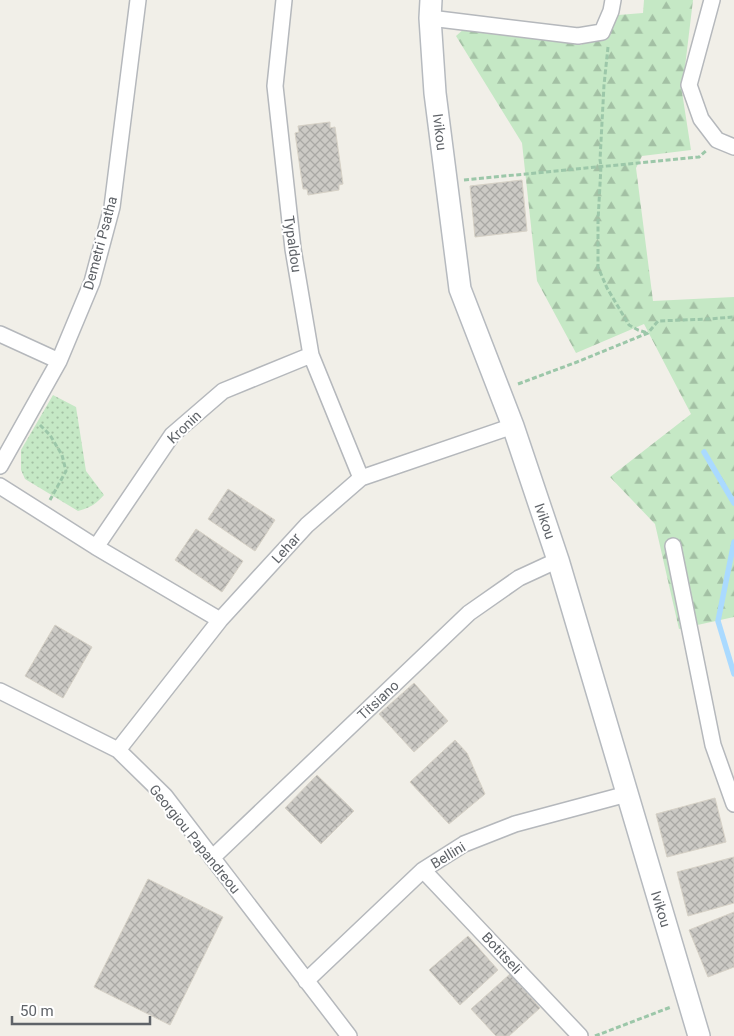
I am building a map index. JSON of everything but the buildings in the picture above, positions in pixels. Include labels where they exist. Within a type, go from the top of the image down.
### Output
[{"type":"street","name":"Demetri Psatha","points":[[0,466],[59,361],[92,282],[112,207],[138,0]]},
{"type":"street","name":"Typaldou","points":[[284,0],[275,86],[293,249],[311,355],[361,478]]},
{"type":"street","points":[[431,9],[578,36],[602,32],[611,12],[613,0]]},
{"type":"street","points":[[712,0],[689,85],[701,119],[717,140],[734,147]]},
{"type":"street","name":"Ivikou","points":[[431,9],[435,93],[460,289],[513,426],[558,560],[699,1036]]},
{"type":"street","points":[[0,334],[59,361]]},
{"type":"street","name":"Kronin","points":[[96,546],[172,435],[223,391],[311,355]]},
{"type":"street","name":"Lehar","points":[[118,750],[220,620],[307,525],[361,478],[513,426]]},
{"type":"street","points":[[0,486],[220,620]]},
{"type":"street","points":[[673,546],[713,744],[734,804]]},
{"type":"street","name":"Titsiano","points":[[212,858],[469,613],[519,578],[558,560]]},
{"type":"street","name":"Georgiou Papandreou","points":[[0,691],[118,750],[165,796],[349,1036]]},
{"type":"street","name":"Bellini","points":[[306,980],[423,870],[464,844],[515,824],[627,794]]},
{"type":"street","name":"Botitseli","points":[[423,870],[580,1036]]},
{"type":"path","points":[[602,32],[608,39],[608,45],[600,160],[598,267],[607,288],[629,325],[648,333]]},
{"type":"path","points":[[446,182],[699,157],[717,140]]},
{"type":"path","points":[[512,386],[648,333],[658,320],[708,320],[734,317]]},
{"type":"path","points":[[38,424],[50,435],[62,455],[66,471],[51,498]]},
{"type":"path","points":[[595,1036],[688,1000]]},
{"type":"green space","points":[[644,0],[693,0],[682,92],[691,150],[642,156],[636,168],[653,301],[734,297],[734,617],[679,629],[655,524],[610,477],[691,414],[644,324],[576,353],[537,281],[522,143],[456,36],[465,28],[581,45],[618,15],[643,13]]},
{"type":"green space","points":[[53,395],[76,407],[86,471],[104,495],[92,505],[78,511],[25,479],[21,470],[21,450]]},
{"type":"waterway","points":[[704,452],[734,503]]},
{"type":"waterway","points":[[734,542],[718,621],[734,674]]}]
